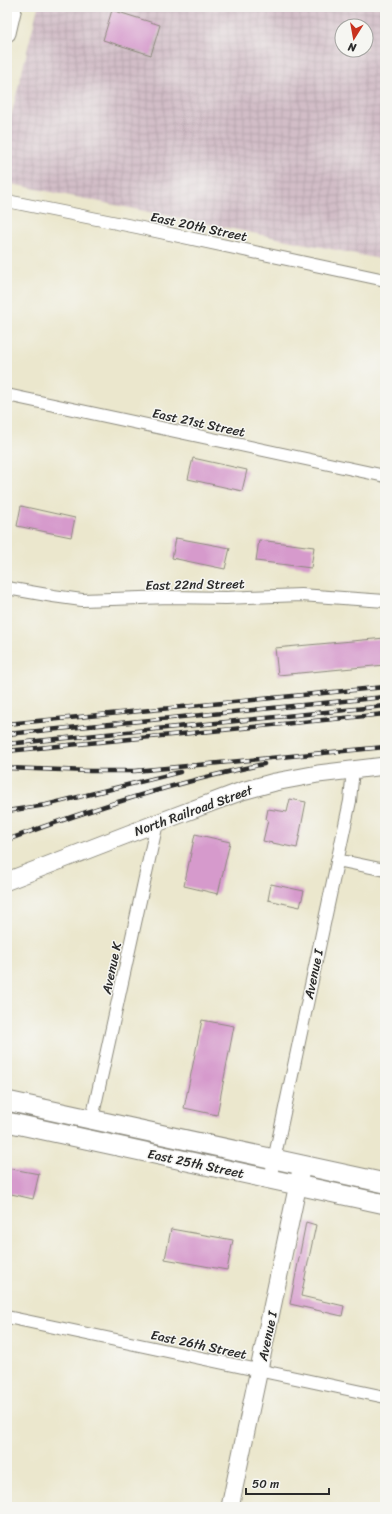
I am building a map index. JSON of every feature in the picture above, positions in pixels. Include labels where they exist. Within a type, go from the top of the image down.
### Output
[{"type":"main road","points":[[7,33],[13,7]]},
{"type":"main road","name":"North Railroad Street","points":[[7,881],[242,792],[275,782],[353,769],[385,766]]},
{"type":"main road","name":"East 25th Street","points":[[7,1101],[385,1183]]},
{"type":"main road","name":"East 25th Street","points":[[7,1122],[385,1204]]},
{"type":"main road","name":"Avenue I","points":[[230,1507],[302,1165]]},
{"type":"street","name":"East 20th Street","points":[[7,201],[138,227],[385,280]]},
{"type":"street","name":"East 21st Street","points":[[7,395],[385,476]]},
{"type":"street","name":"East 22nd Street","points":[[7,588],[82,600],[170,597],[226,598],[301,595],[385,601]]},
{"type":"street","name":"Avenue I","points":[[270,1179],[350,801],[353,769]]},
{"type":"street","name":"Avenue K","points":[[92,1119],[157,823]]},
{"type":"street","points":[[337,860],[385,870]]},
{"type":"street","name":"East 26th Street","points":[[7,1317],[385,1397]]},
{"type":"shaded area","points":[[38,7],[385,7],[385,260],[7,183],[7,132]]},
{"type":"building","points":[[112,10],[160,25],[151,55],[103,40]]},
{"type":"building","points":[[193,458],[247,470],[242,491],[188,479]]},
{"type":"building","points":[[21,506],[75,518],[71,537],[17,526]]},
{"type":"building","points":[[176,538],[230,548],[225,569],[172,558]]},
{"type":"building","points":[[259,540],[314,547],[311,568],[256,561]]},
{"type":"building","points":[[385,638],[385,665],[278,675],[275,648]]},
{"type":"building","points":[[290,799],[306,802],[297,848],[263,841],[268,820],[266,819],[268,809],[287,812]]},
{"type":"building","points":[[195,834],[230,842],[218,894],[184,886]]},
{"type":"building","points":[[271,884],[304,891],[300,907],[268,900]]},
{"type":"building","points":[[202,1020],[234,1026],[217,1115],[184,1108]]},
{"type":"building","points":[[7,1168],[39,1174],[33,1199],[7,1193]]},
{"type":"building","points":[[306,1222],[316,1225],[301,1296],[344,1306],[342,1316],[290,1304]]},
{"type":"building","points":[[171,1229],[233,1240],[227,1270],[165,1259]]},
{"type":"railway","points":[[7,724],[385,687]]},
{"type":"railway","points":[[7,734],[385,697]]},
{"type":"railway","points":[[7,744],[385,706]]},
{"type":"railway","points":[[7,751],[385,714]]},
{"type":"railway","points":[[7,768],[135,771],[385,747]]},
{"type":"railway","points":[[7,840],[134,797],[198,779],[264,764]]},
{"type":"railway","points":[[7,811],[46,805],[180,772]]}]
